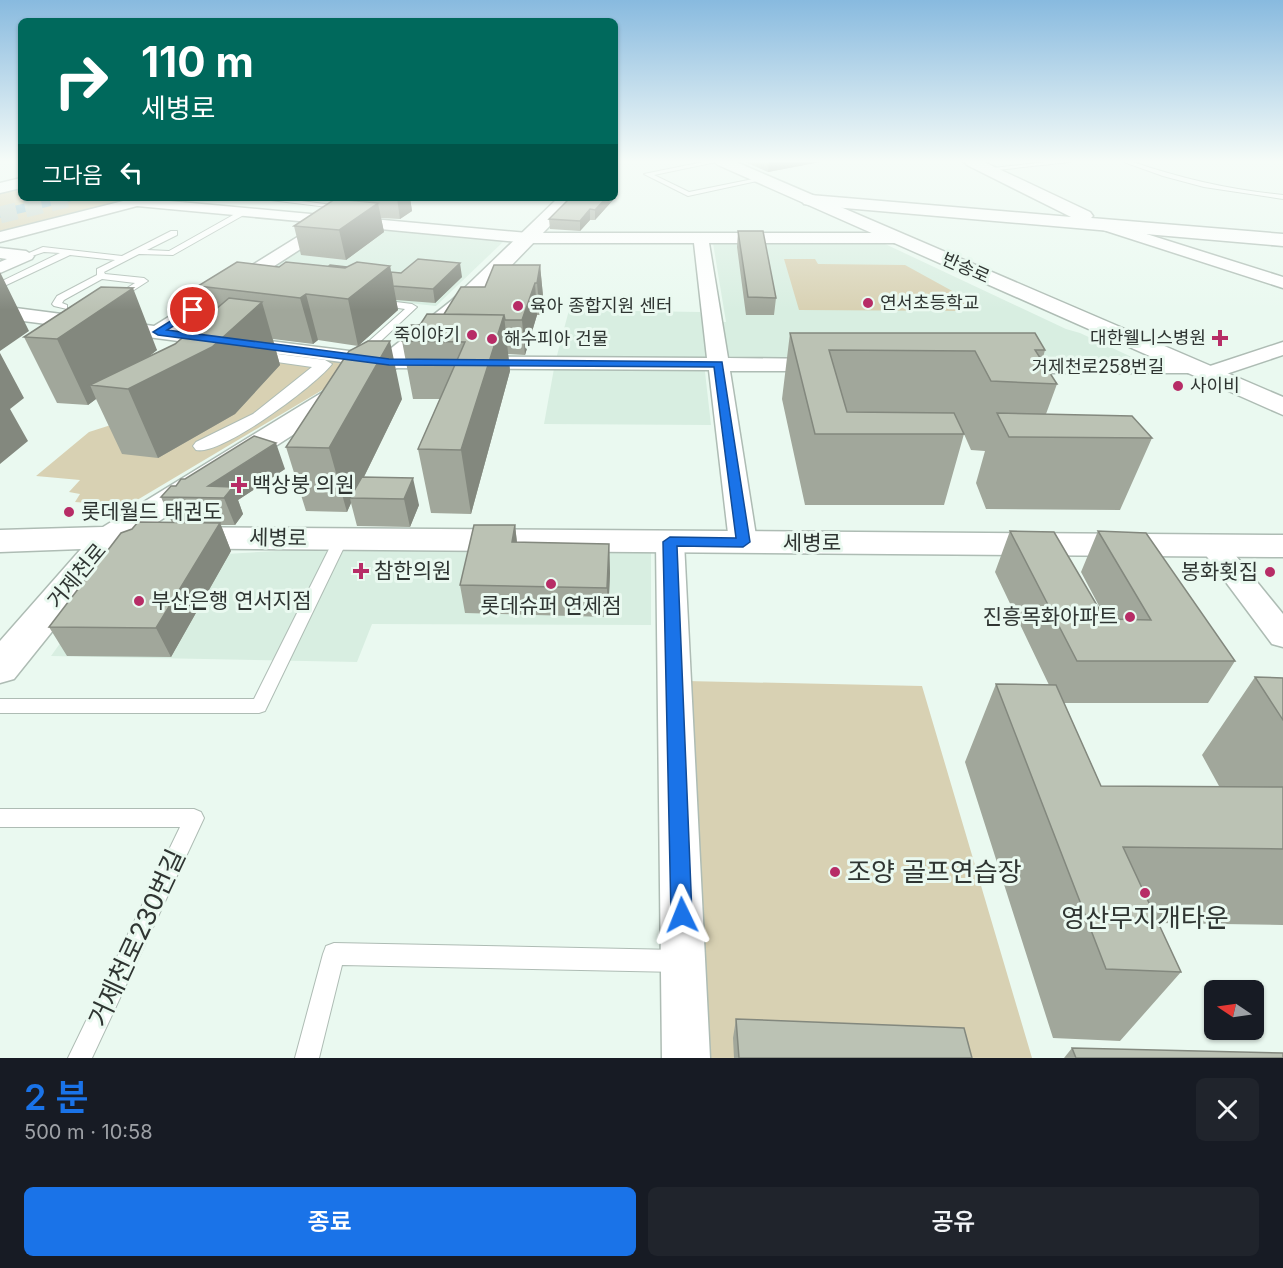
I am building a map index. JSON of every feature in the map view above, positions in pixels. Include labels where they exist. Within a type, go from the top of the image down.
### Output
[{"type":"main road","name":"거제천로","points":[[0,668],[110,537],[389,362],[459,306],[555,211]]},
{"type":"main road","name":"반송로","points":[[836,211],[1283,407]]},
{"type":"main road","points":[[943,211],[1283,240]]},
{"type":"main road","points":[[1074,211],[1102,225]]},
{"type":"main road","name":"세병로","points":[[0,541],[110,537],[1283,546]]},
{"type":"street","points":[[0,237],[100,211]]},
{"type":"street","points":[[239,211],[528,238],[897,238]]},
{"type":"street","points":[[158,332],[349,211]]},
{"type":"street","points":[[1102,225],[1283,283]]},
{"type":"street","points":[[701,238],[743,542]]},
{"type":"street","points":[[0,253],[26,256]]},
{"type":"street","points":[[0,268],[26,256]]},
{"type":"street","points":[[0,312],[389,362],[849,365]]},
{"type":"street","points":[[1201,371],[1283,348]]},
{"type":"street","points":[[202,446],[259,417],[325,364],[254,355]]},
{"type":"street","name":"거제천로258번길","points":[[992,366],[1201,371]]},
{"type":"street","points":[[670,542],[686,1058]]},
{"type":"street","points":[[1213,546],[1283,636]]},
{"type":"lane","points":[[138,252],[170,253],[244,212]]},
{"type":"lane","points":[[101,276],[100,271],[174,233]]},
{"type":"lane","points":[[26,256],[43,249],[125,259]]},
{"type":"lane","points":[[0,285],[69,252]]},
{"type":"lane","points":[[64,307],[57,304],[60,298],[101,276],[144,281],[105,304]]},
{"type":"lane","points":[[228,287],[249,290]]},
{"type":"lane","points":[[357,358],[412,307],[374,302]]},
{"type":"lane","name":"세병로","points":[[0,706],[259,706],[341,539]]},
{"type":"lane","name":"거제천로230번길","points":[[0,818],[194,818],[80,1058]]},
{"type":"lane","points":[[307,1058],[334,954],[683,962]]},
{"type":"shaded area","points":[[0,211],[96,211],[0,236]]},
{"type":"shaded area","points":[[345,224],[504,241],[436,306],[244,285],[333,227]]},
{"type":"shaded area","points":[[713,243],[883,243],[1066,329],[1080,333],[1136,359],[1140,364],[704,363],[711,425],[544,424],[555,363],[569,310],[700,312],[703,322],[726,322]]},
{"type":"shaded area","points":[[784,259],[815,259],[818,264],[905,265],[965,298],[976,311],[799,310]]},
{"type":"shaded area","points":[[262,350],[359,363],[361,367],[127,506],[75,502],[80,494],[69,492],[80,480],[36,476],[89,432],[167,407]]},
{"type":"shaded area","points":[[310,549],[651,551],[651,625],[372,624],[357,662],[51,656],[120,560]]},
{"type":"shaded area","name":"조양 골프연습장","points":[[686,681],[922,686],[1032,1058],[698,1058]]},
{"type":"water","points":[[0,211],[28,211],[0,218]]},
{"type":"building","points":[[316,211],[366,211],[339,230],[294,226]]},
{"type":"building","points":[[557,211],[588,211],[580,221],[549,219]]},
{"type":"building","points":[[738,231],[763,231],[776,298],[748,297]]},
{"type":"building","points":[[418,259],[460,263],[433,289],[393,286],[391,272],[401,273]]},
{"type":"building","points":[[237,262],[279,267],[286,262],[345,268],[357,262],[390,266],[348,299],[306,294],[300,298],[198,286]]},
{"type":"building","points":[[494,265],[540,265],[537,283],[535,283],[522,320],[505,320],[504,315],[444,314],[461,287],[485,287]]},
{"type":"building","points":[[101,287],[133,288],[57,339],[24,337]]},
{"type":"building","points":[[229,298],[262,302],[212,347],[128,389],[90,385],[175,344]]},
{"type":"building","points":[[427,314],[504,315],[461,450],[418,449],[465,342],[402,341],[411,325],[420,325]]},
{"type":"building","points":[[790,333],[1035,333],[1045,350],[1035,350],[1057,384],[991,381],[975,351],[829,350],[847,412],[954,413],[964,434],[815,434]]},
{"type":"building","points":[[368,341],[390,341],[329,448],[286,447],[349,351]]},
{"type":"building","points":[[997,413],[1132,416],[1152,438],[1009,437]]},
{"type":"building","points":[[254,436],[276,443],[208,486],[233,487],[224,498],[161,497],[171,486],[176,486],[181,479],[185,479]]},
{"type":"building","points":[[362,477],[413,478],[404,499],[350,498]]},
{"type":"building","points":[[138,522],[220,523],[156,628],[49,627],[121,533],[132,529]]},
{"type":"building","points":[[474,525],[515,525],[512,542],[609,544],[607,588],[460,585]]},
{"type":"building","points":[[1010,531],[1054,532],[1105,619],[1151,620],[1098,531],[1146,533],[1235,661],[1077,661]]},
{"type":"building","points":[[1255,677],[1283,678],[1283,720]]},
{"type":"building","points":[[996,684],[1056,685],[1101,786],[1283,787],[1283,849],[1123,847],[1181,972],[1106,969]]},
{"type":"building","points":[[736,1019],[964,1028],[972,1058],[739,1058]]},
{"type":"building","points":[[1072,1048],[1283,1053],[1283,1058],[1076,1058]]},
{"type":"tunnel","points":[[0,215],[15,211]]},
{"type":"place","name":"연서초등학교","points":[[868,303]]},
{"type":"place","name":"육아 종합지원 센터","points":[[518,306]]},
{"type":"place","name":"죽이야기","points":[[472,335]]},
{"type":"place","name":"대한웰니스병원","points":[[1220,338]]},
{"type":"place","name":"해수피아 건물","points":[[492,339]]},
{"type":"place","name":"사이비","points":[[1178,386]]},
{"type":"place","name":"백상붕 의원","points":[[239,485]]},
{"type":"place","name":"롯데월드 태권도","points":[[69,512]]},
{"type":"place","name":"참한의원","points":[[361,571]]},
{"type":"place","name":"봉화횟집","points":[[1270,572]]},
{"type":"place","name":"롯데슈퍼 연제점","points":[[551,584]]},
{"type":"place","name":"부산은행 연서지점","points":[[139,601]]},
{"type":"place","name":"진흥목화아파트","points":[[1130,617]]},
{"type":"place","name":"조양 골프연습장","points":[[835,872]]},
{"type":"place","name":"영산무지개타운","points":[[1145,893]]},
{"type":"route","points":[[193,310],[158,332],[389,362],[718,364],[743,542],[670,542],[682,915]]}]
